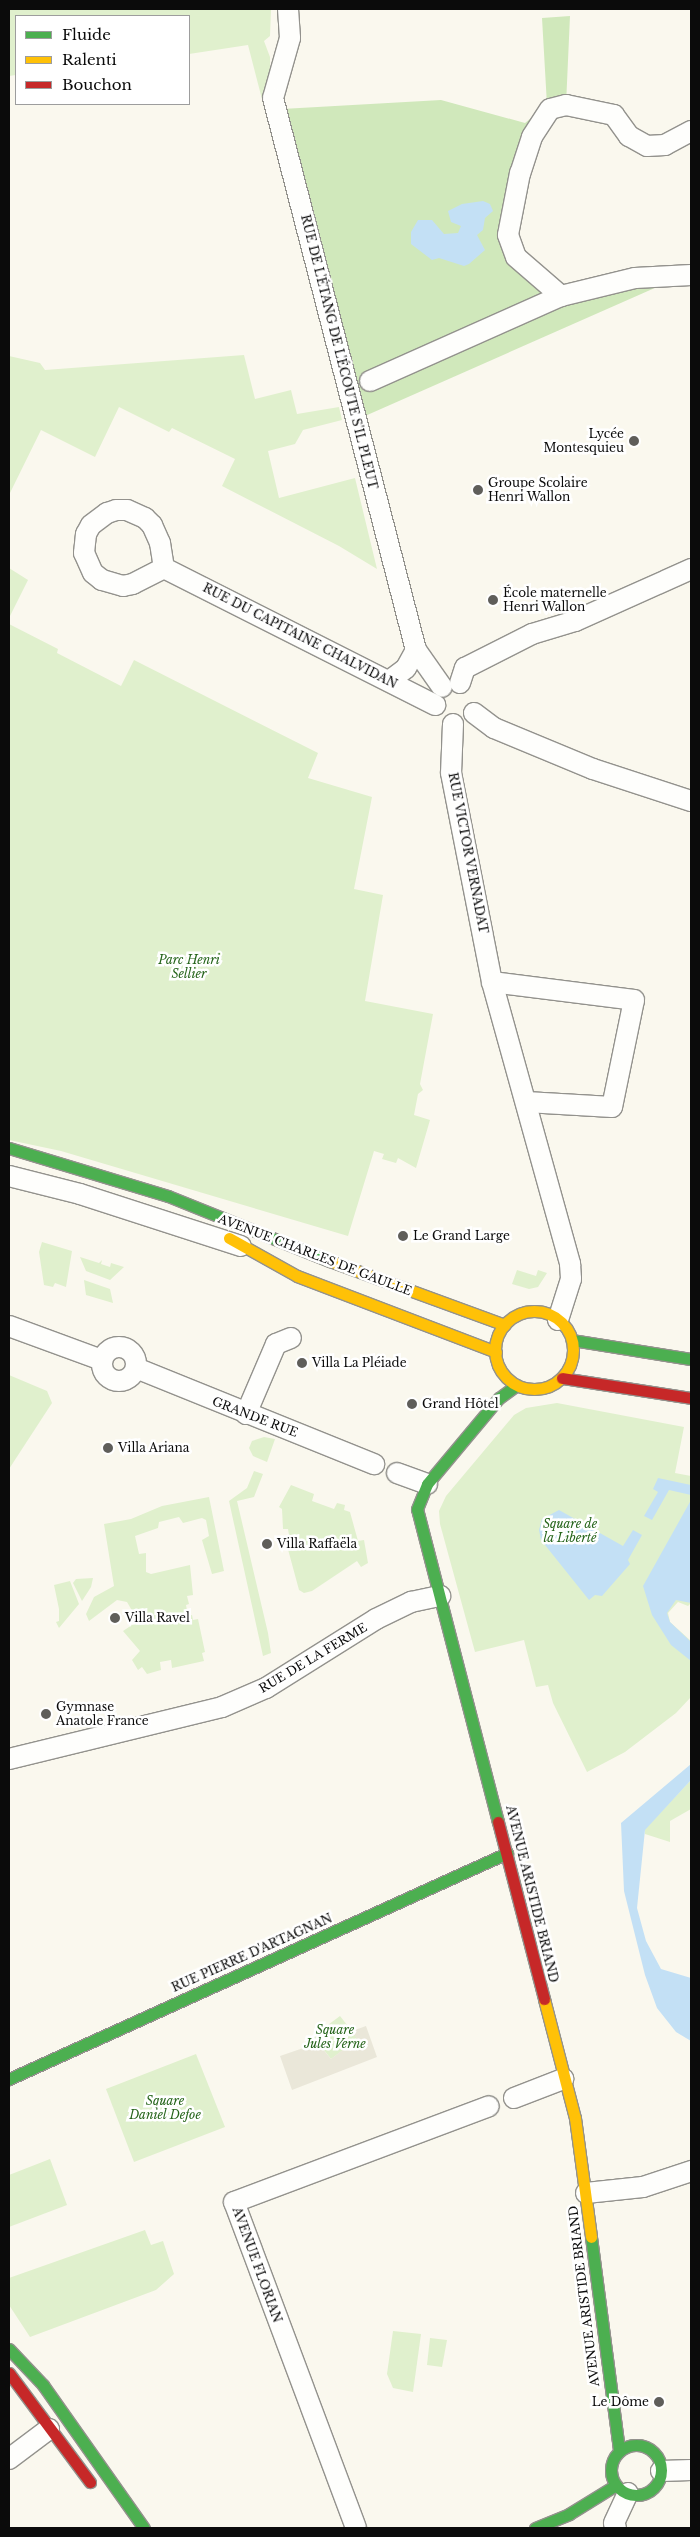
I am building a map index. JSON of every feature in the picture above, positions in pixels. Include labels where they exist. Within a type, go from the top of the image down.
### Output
[{"type":"street","name":"RUE DE L'ÉTANG DE L'ÉCOUTE S'IL PLEUT","points":[[288,9],[290,38],[273,98],[416,650],[445,692]]},
{"type":"street","points":[[561,296],[516,257],[508,235],[520,173],[532,137],[550,109],[566,105],[614,115],[629,136],[647,146],[665,145],[691,131]]},
{"type":"street","points":[[370,382],[561,296],[635,278],[691,275]]},
{"type":"street","name":"RUE DU CAPITAINE CHALVIDAN","points":[[164,568],[389,681],[445,692]]},
{"type":"street","points":[[445,692],[474,694],[474,713],[465,722],[453,724],[440,717],[445,692],[465,668],[532,634],[575,621],[691,569]]},
{"type":"street","points":[[389,681],[406,668],[416,650]]},
{"type":"street","points":[[474,713],[494,728],[593,769],[691,802]]},
{"type":"street","name":"RUE VICTOR VERNADAT","points":[[453,724],[451,773],[492,982],[570,1264],[571,1279],[558,1320]]},
{"type":"street","points":[[492,982],[634,1000],[612,1107],[526,1102]]},
{"type":"street","name":"AVENUE CHARLES DE GAULLE","points":[[9,1148],[168,1196],[282,1243],[505,1325]]},
{"type":"street","name":"AVENUE CHARLES DE GAULLE","points":[[9,1176],[80,1194],[248,1248]]},
{"type":"street","name":"AVENUE CHARLES DE GAULLE","points":[[126,1183],[297,1276],[496,1352]]},
{"type":"street","points":[[525,1312],[542,1313],[558,1320],[572,1340],[570,1366],[562,1378],[541,1388],[517,1385],[502,1372],[496,1352],[496,1342],[505,1325],[525,1312]]},
{"type":"street","name":"GRANDE RUE","points":[[9,1326],[102,1360],[105,1375],[114,1381],[130,1378],[136,1368],[246,1414],[374,1464]]},
{"type":"street","points":[[246,1414],[276,1344],[291,1338]]},
{"type":"street","points":[[572,1340],[691,1359]]},
{"type":"street","points":[[562,1378],[691,1398]]},
{"type":"street","name":"AVENUE ARISTIDE BRIAND","points":[[517,1385],[499,1398],[427,1484],[417,1509],[574,2118],[586,2193],[618,2451]]},
{"type":"street","points":[[397,1473],[427,1484]]},
{"type":"street","name":"RUE DE LA FERME","points":[[9,1758],[222,1707],[266,1688],[376,1619],[411,1602],[440,1596]]},
{"type":"street","name":"RUE PIERRE D'ARTAGNAN","points":[[9,2079],[507,1853]]},
{"type":"street","points":[[514,2098],[564,2079]]},
{"type":"street","name":"AVENUE FLORIAN","points":[[356,2528],[234,2202],[489,2106]]},
{"type":"street","points":[[586,2193],[644,2187],[691,2171]]},
{"type":"street","points":[[9,2349],[43,2385],[144,2528]]},
{"type":"street","points":[[9,2373],[100,2496]]},
{"type":"street","points":[[9,2459],[49,2429],[60,2427],[67,2431],[102,2484],[124,2499]]},
{"type":"street","points":[[535,2528],[622,2489],[650,2490],[661,2471],[657,2456],[646,2447],[632,2445],[618,2451],[611,2464],[622,2489],[614,2523],[616,2528]]},
{"type":"street","points":[[661,2471],[691,2470]]},
{"type":"green space","points":[[9,9],[271,9],[270,36],[264,41],[270,57],[270,98],[264,107],[248,45],[190,54],[190,15],[15,15],[15,75],[9,76]]},
{"type":"green space","points":[[570,16],[566,105],[550,109],[508,235],[561,296],[635,278],[657,287],[365,416],[303,171],[293,156],[282,109],[441,100],[525,123],[547,105],[542,18]]},
{"type":"green space","points":[[244,355],[255,399],[291,390],[297,414],[339,407],[342,420],[303,430],[295,444],[268,451],[279,498],[355,478],[377,569],[339,546],[222,486],[235,459],[172,428],[169,432],[119,407],[95,457],[41,430],[9,495],[9,356],[40,363],[45,370]]},
{"type":"green space","points":[[9,568],[28,580],[9,618]]},
{"type":"green space","name":"Parc Henri Sellier","points":[[9,624],[58,649],[57,653],[121,686],[134,660],[318,753],[308,778],[372,797],[354,889],[383,895],[365,1001],[433,1014],[420,1084],[423,1090],[418,1094],[414,1115],[430,1120],[416,1168],[398,1158],[396,1163],[382,1159],[384,1154],[374,1151],[348,1236],[61,1151],[9,1140]]},
{"type":"green space","points":[[42,1242],[72,1251],[66,1287],[55,1283],[53,1287],[44,1285],[39,1252]]},
{"type":"green space","points":[[80,1257],[99,1263],[102,1260],[101,1264],[110,1267],[111,1263],[124,1267],[110,1280],[86,1271]]},
{"type":"green space","points":[[517,1270],[536,1276],[538,1270],[547,1273],[538,1287],[529,1289],[512,1284]]},
{"type":"green space","points":[[84,1280],[110,1289],[113,1303],[86,1295]]},
{"type":"green space","points":[[9,1375],[47,1391],[52,1403],[9,1469]]},
{"type":"green space","name":"Square de la Liberté","points":[[557,1403],[684,1427],[675,1473],[691,1476],[691,1603],[688,1606],[678,1602],[668,1613],[670,1622],[691,1641],[691,1697],[676,1713],[625,1752],[587,1772],[553,1703],[548,1685],[536,1687],[524,1640],[475,1652],[440,1524],[439,1511],[446,1496],[514,1415],[526,1408]]},
{"type":"green space","points":[[264,1437],[275,1439],[267,1462],[253,1456],[249,1448],[252,1441]]},
{"type":"green space","points":[[254,1471],[263,1474],[254,1497],[237,1501],[268,1633],[271,1653],[263,1656],[229,1501],[247,1488]]},
{"type":"green space","points":[[291,1485],[314,1494],[312,1501],[334,1509],[337,1503],[345,1505],[344,1510],[350,1512],[358,1541],[364,1540],[368,1563],[361,1567],[357,1561],[312,1591],[304,1593],[299,1590],[286,1542],[290,1541],[288,1529],[283,1529],[282,1509],[279,1507]]},
{"type":"green space","points":[[209,1497],[224,1571],[212,1574],[202,1540],[209,1536],[206,1520],[202,1518],[183,1523],[179,1517],[159,1522],[158,1528],[135,1536],[139,1554],[146,1553],[146,1572],[151,1574],[190,1565],[193,1595],[187,1596],[189,1604],[186,1605],[188,1616],[192,1615],[193,1620],[198,1619],[205,1652],[202,1653],[204,1661],[172,1668],[171,1660],[160,1662],[161,1670],[147,1674],[142,1667],[138,1670],[132,1660],[140,1651],[123,1631],[138,1621],[127,1602],[117,1600],[89,1621],[86,1614],[94,1597],[114,1586],[104,1524],[131,1519],[162,1506]]},
{"type":"green space","points":[[93,1578],[91,1587],[82,1601],[73,1583],[76,1579]]},
{"type":"green space","points":[[70,1581],[79,1604],[59,1628],[56,1622],[59,1621],[59,1609],[54,1585]]},
{"type":"green space","points":[[691,1780],[691,1809],[670,1821],[670,1842],[645,1834],[645,1829]]},
{"type":"green space","name":"Square Jules Verne","points":[[340,2016],[358,2039],[331,2059],[313,2036]]},
{"type":"green space","name":"Square Daniel Defoe","points":[[196,2054],[225,2127],[134,2162],[106,2089]]},
{"type":"green space","points":[[50,2159],[67,2205],[9,2227],[9,2175]]},
{"type":"green space","points":[[145,2230],[151,2245],[163,2241],[174,2274],[156,2290],[30,2337],[9,2305],[9,2278]]},
{"type":"green space","points":[[393,2331],[421,2334],[413,2392],[393,2388],[387,2374]]},
{"type":"green space","points":[[430,2338],[447,2340],[442,2367],[427,2365]]},
{"type":"shaded area","points":[[366,2026],[377,2057],[292,2090],[280,2056],[318,2043],[331,2059],[357,2039],[352,2031]]},
{"type":"water","points":[[483,201],[490,204],[493,211],[485,218],[483,230],[477,235],[485,250],[469,264],[464,266],[439,258],[432,260],[411,244],[411,232],[418,220],[432,220],[444,234],[458,233],[461,226],[451,222],[448,211],[462,204]]},
{"type":"water","points":[[658,1478],[691,1485],[691,1495],[669,1490],[652,1520],[644,1516],[658,1492],[653,1489]]},
{"type":"water","points":[[691,1500],[691,1603],[676,1600],[667,1613],[670,1622],[691,1642],[691,1661],[671,1645],[652,1615],[643,1586]]},
{"type":"water","points":[[559,1510],[623,1546],[633,1530],[642,1535],[628,1560],[630,1564],[602,1596],[595,1595],[589,1600],[541,1540],[539,1530],[542,1519]]},
{"type":"water","points":[[691,1764],[691,1780],[645,1830],[637,1908],[646,1941],[661,1969],[691,1978],[691,2041],[676,2032],[657,2008],[645,1975],[624,1891],[621,1823]]},
{"type":"traffic: fast","points":[[9,1148],[168,1196],[330,1261]]},
{"type":"traffic: fast","points":[[572,1340],[691,1359]]},
{"type":"traffic: fast","points":[[498,1822],[417,1509],[427,1484],[499,1398],[517,1385]]},
{"type":"traffic: fast","points":[[9,2079],[507,1853]]},
{"type":"traffic: fast","points":[[591,2237],[619,2451]]},
{"type":"traffic: fast","points":[[9,2349],[43,2385],[144,2528]]},
{"type":"traffic: fast","points":[[636,2445],[646,2447],[654,2452],[659,2460],[661,2470],[659,2480],[654,2488],[646,2493],[636,2495],[626,2493],[618,2488],[613,2480],[611,2470],[613,2460],[618,2452],[626,2447],[636,2445]]},
{"type":"traffic: fast","points":[[535,2528],[569,2514],[616,2485]]},
{"type":"traffic: slow","points":[[229,1238],[297,1276],[496,1352]]},
{"type":"traffic: slow","points":[[330,1261],[505,1325]]},
{"type":"traffic: slow","points":[[534,1311],[549,1314],[561,1323],[570,1335],[573,1350],[570,1365],[561,1377],[549,1386],[534,1389],[519,1386],[507,1377],[498,1365],[495,1350],[498,1335],[507,1323],[519,1314],[534,1311]]},
{"type":"traffic: slow","points":[[544,1999],[575,2118],[591,2237]]},
{"type":"traffic: jam","points":[[562,1378],[691,1398]]},
{"type":"traffic: jam","points":[[498,1822],[544,1999]]},
{"type":"traffic: jam","points":[[9,2373],[90,2482]]},
{"type":"place","name":"Lycée Montesquieu","points":[[634,441]]},
{"type":"place","name":"Groupe Scolaire Henri Wallon","points":[[478,490]]},
{"type":"place","name":"École maternelle Henri Wallon","points":[[493,600]]},
{"type":"place","name":"Le Grand Large","points":[[403,1236]]},
{"type":"place","name":"Villa La Pléiade","points":[[302,1363]]},
{"type":"place","name":"Grand Hôtel","points":[[412,1404]]},
{"type":"place","name":"Villa Ariana","points":[[108,1448]]},
{"type":"place","name":"Villa Raffaëla","points":[[267,1544]]},
{"type":"place","name":"Villa Ravel","points":[[115,1618]]},
{"type":"place","name":"Gymnase Anatole France","points":[[46,1714]]},
{"type":"place","name":"Le Dôme","points":[[659,2402]]}]
